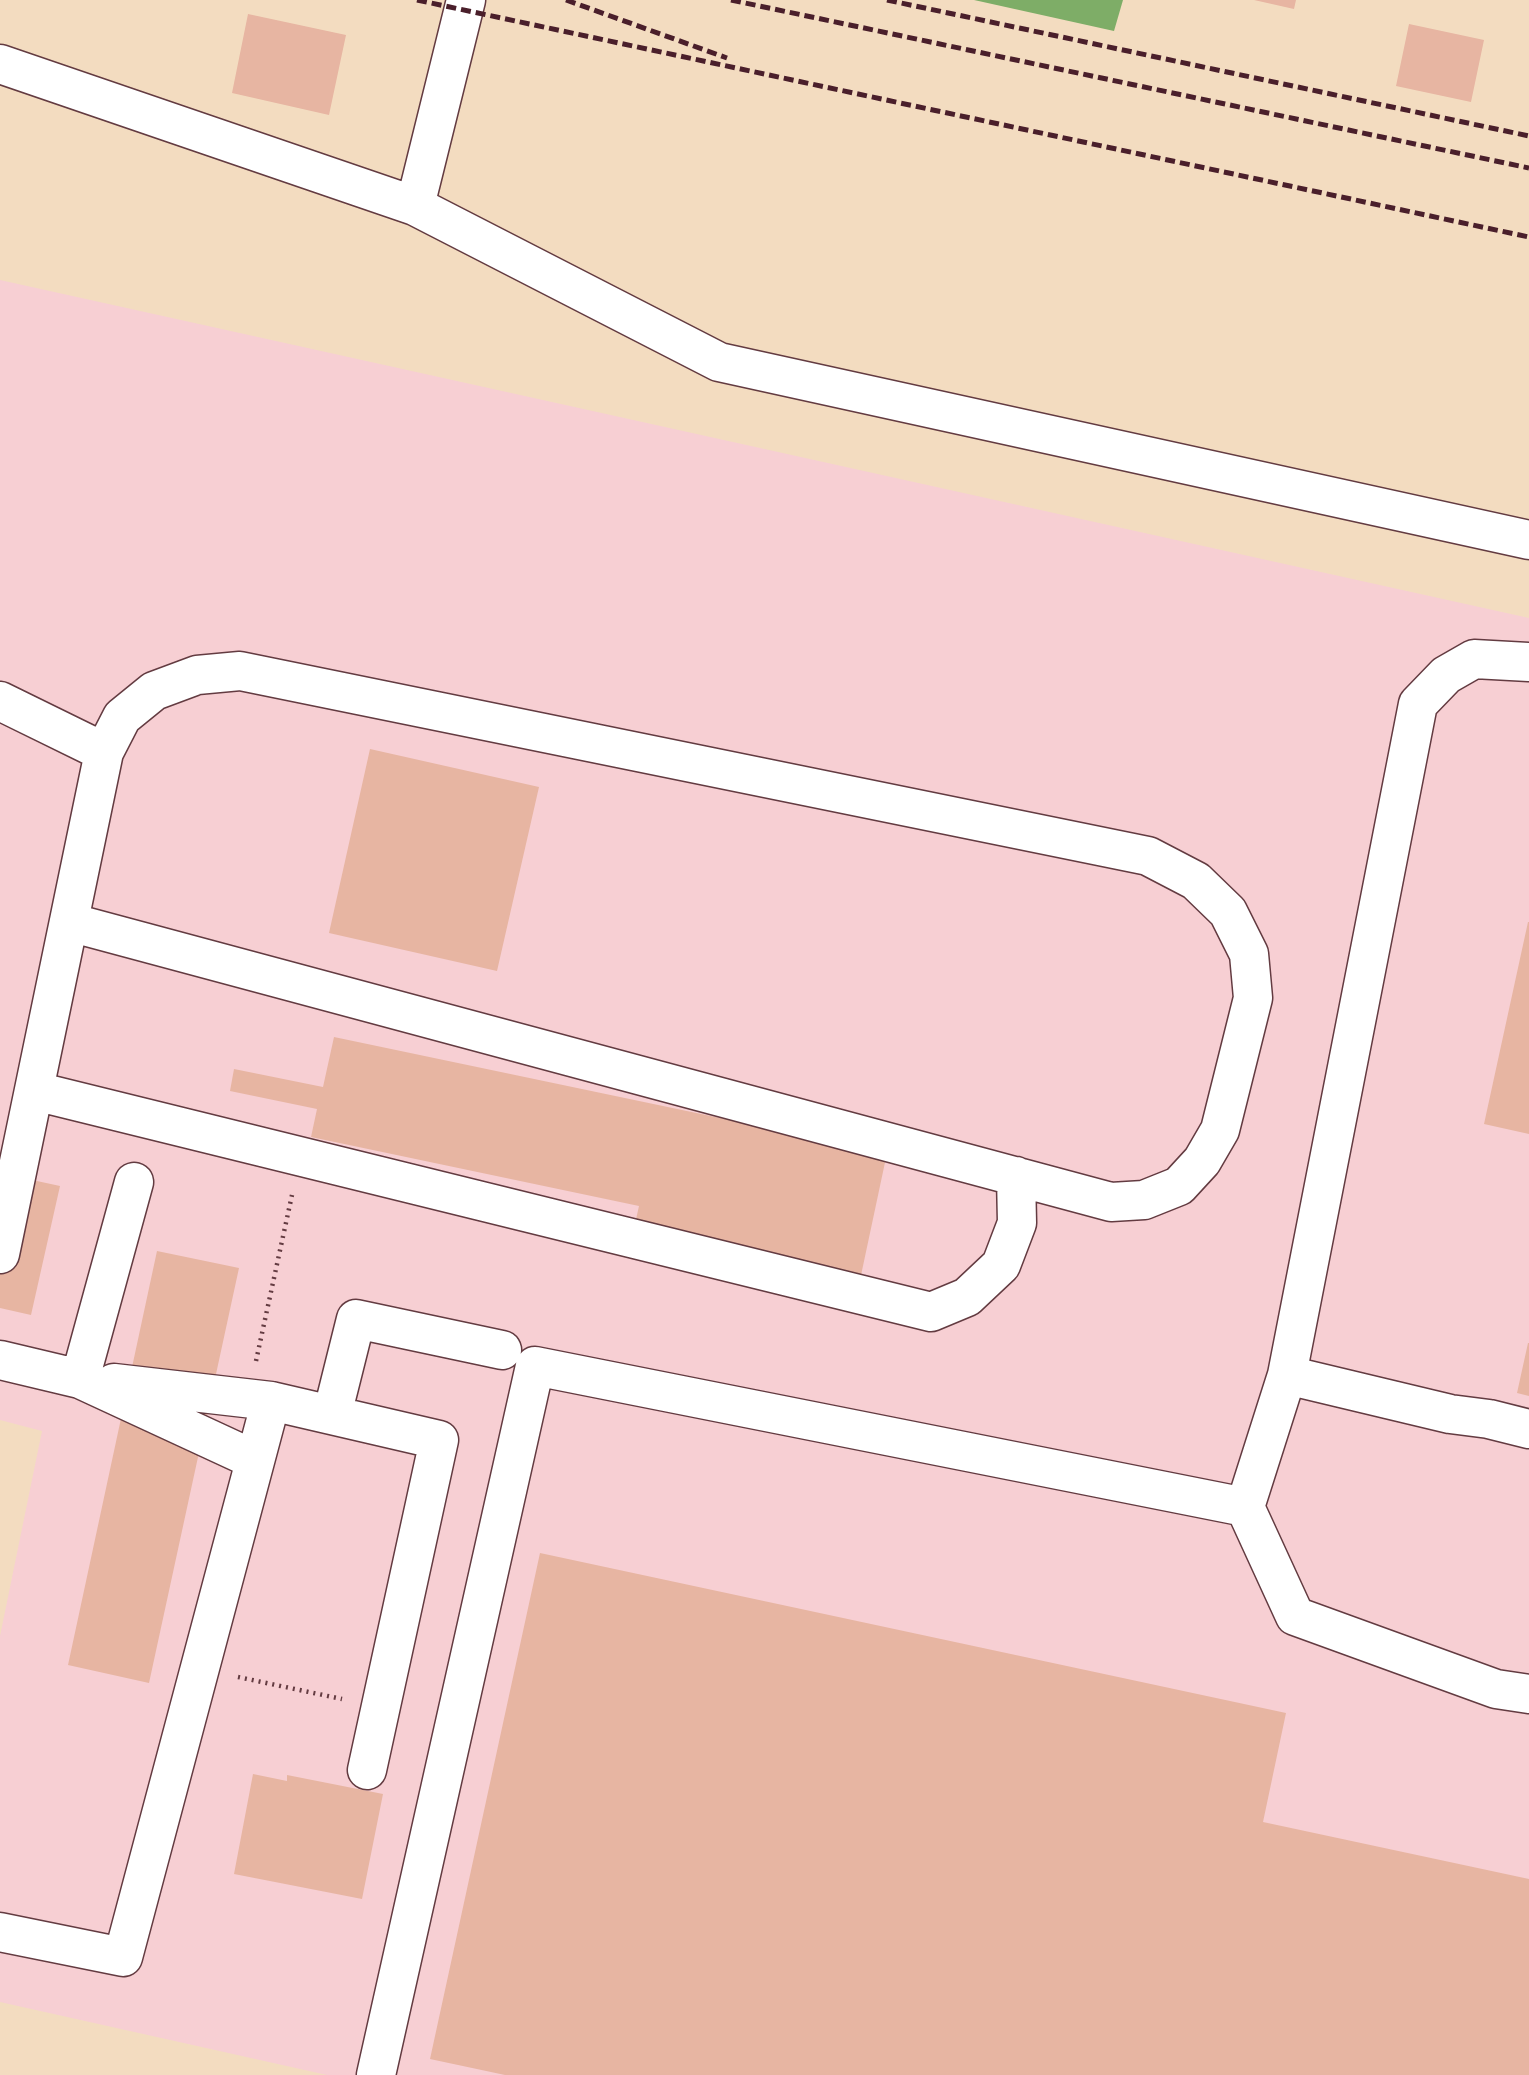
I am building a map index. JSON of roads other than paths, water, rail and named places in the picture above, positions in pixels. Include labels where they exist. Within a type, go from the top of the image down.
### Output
[{"type":"lane","points":[[415,206],[466,0]]},
{"type":"lane","points":[[0,64],[415,206],[719,362],[1529,540]]},
{"type":"lane","points":[[1529,662],[1474,659],[1446,675],[1418,704],[1287,1375],[1245,1507],[1295,1616],[1496,1689],[1529,1694]]},
{"type":"lane","points":[[3,1243],[34,1091],[104,752],[122,717],[154,691],[197,675],[240,671],[1148,856],[1196,881],[1228,912],[1249,954],[1253,998],[1220,1130],[1202,1161],[1179,1186],[1144,1200],[1111,1202],[69,922]]},
{"type":"lane","points":[[0,701],[104,752]]},
{"type":"lane","points":[[34,1091],[931,1312],[967,1297],[1001,1265],[1017,1223],[1016,1176]]},
{"type":"lane","points":[[80,1379],[134,1182]]},
{"type":"lane","points":[[332,1415],[356,1319],[502,1350]]},
{"type":"lane","points":[[0,1360],[80,1379],[259,1400],[439,1440],[367,1770]]},
{"type":"lane","points":[[376,2075],[535,1366],[1245,1507]]},
{"type":"lane","points":[[1287,1375],[1450,1414],[1489,1419],[1529,1429]]},
{"type":"lane","points":[[80,1379],[255,1460]]},
{"type":"lane","points":[[0,1932],[123,1957],[255,1460],[259,1400]]},
{"type":"railway","points":[[417,0],[1529,237]]},
{"type":"railway","points":[[566,0],[727,58]]},
{"type":"railway","points":[[731,0],[1529,168]]},
{"type":"railway","points":[[887,0],[1529,136]]}]
